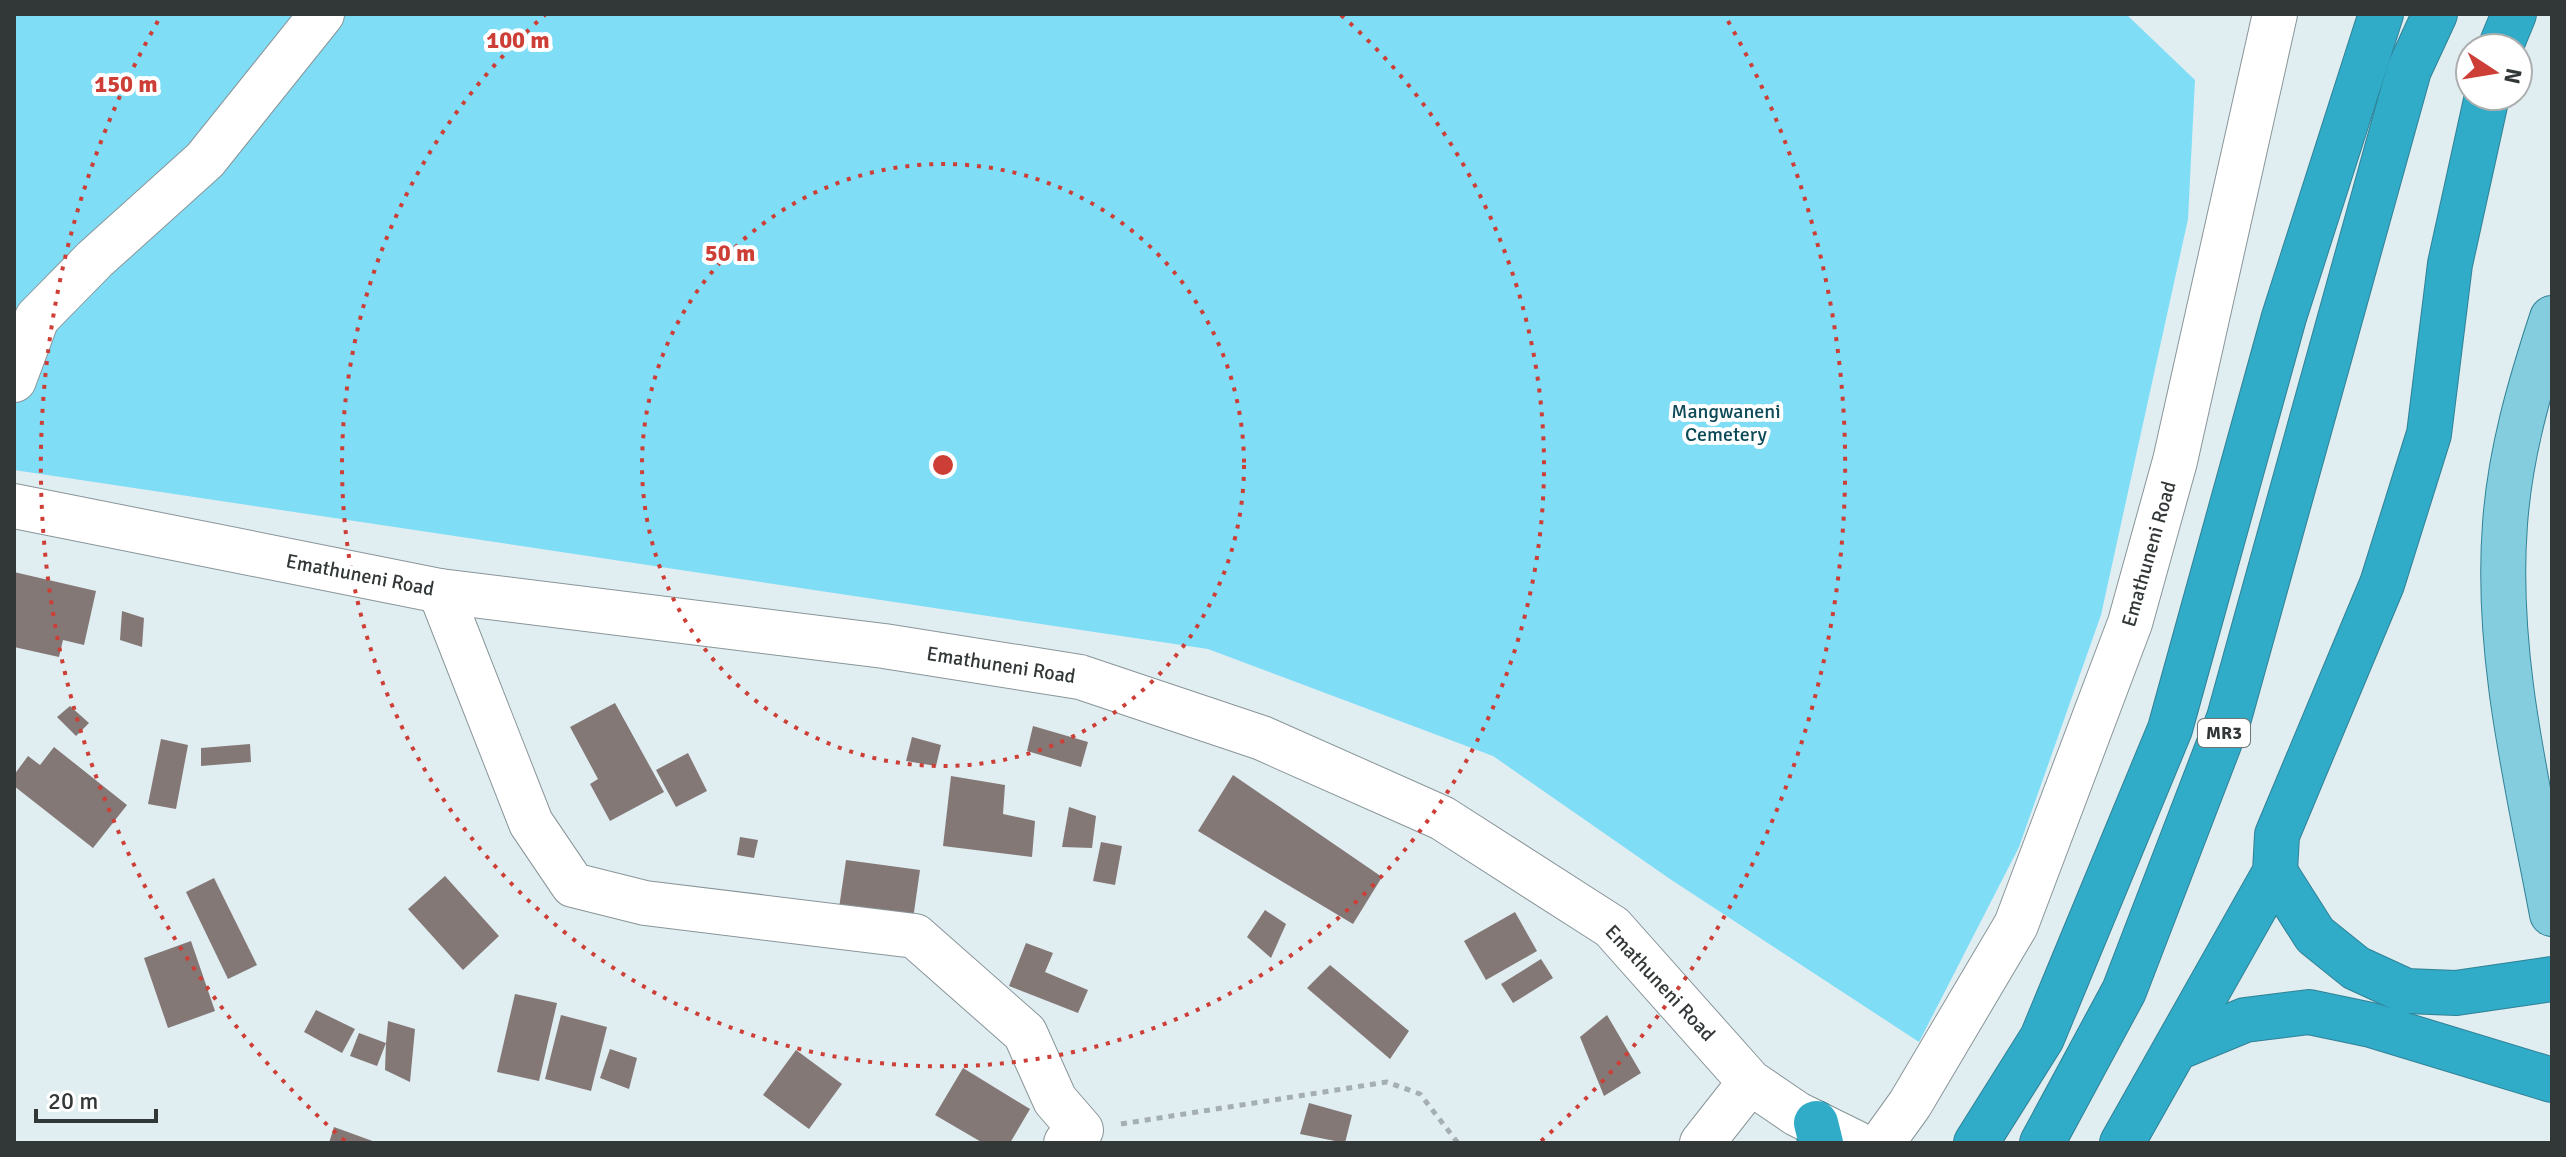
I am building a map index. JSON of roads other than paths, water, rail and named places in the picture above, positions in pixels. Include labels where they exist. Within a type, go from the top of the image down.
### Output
[{"type":"highway","name":"MR3","points":[[1976,1143],[2042,1038],[2170,729],[2284,317],[2381,14]]},
{"type":"highway","name":"MR3","points":[[2042,1143],[2124,991],[2229,718],[2409,70],[2435,14]]},
{"type":"highway","points":[[2122,1143],[2177,1048],[2205,991],[2275,872],[2277,835],[2382,584],[2429,434],[2450,264],[2483,112]]},
{"type":"highway","points":[[2275,872],[2315,935],[2356,968],[2406,991],[2456,993],[2552,979]]},
{"type":"highway","points":[[2177,1048],[2245,1020],[2309,1012],[2371,1025],[2552,1080]]},
{"type":"main road","points":[[2552,318],[2522,409],[2505,524],[2507,663],[2552,914]]},
{"type":"street","points":[[14,380],[37,318],[95,259],[205,160],[322,14]]},
{"type":"street","name":"Emathuneni Road","points":[[1882,1143],[1910,1104],[2016,925],[2130,623],[2175,461],[2275,14]]},
{"type":"street","name":"Emathuneni Road","points":[[14,506],[440,591],[884,646],[1080,677],[1262,738],[1442,818],[1612,927],[1750,1082],[1797,1114],[1818,1133],[1856,1143]]},
{"type":"street","points":[[440,591],[531,823],[573,885],[645,903],[915,936],[1025,1033],[1073,1137]]},
{"type":"street","points":[[1702,1143],[1750,1082]]},
{"type":"park label","name":"Mangwaneni Cemetery","points":[[1726,422]]}]
